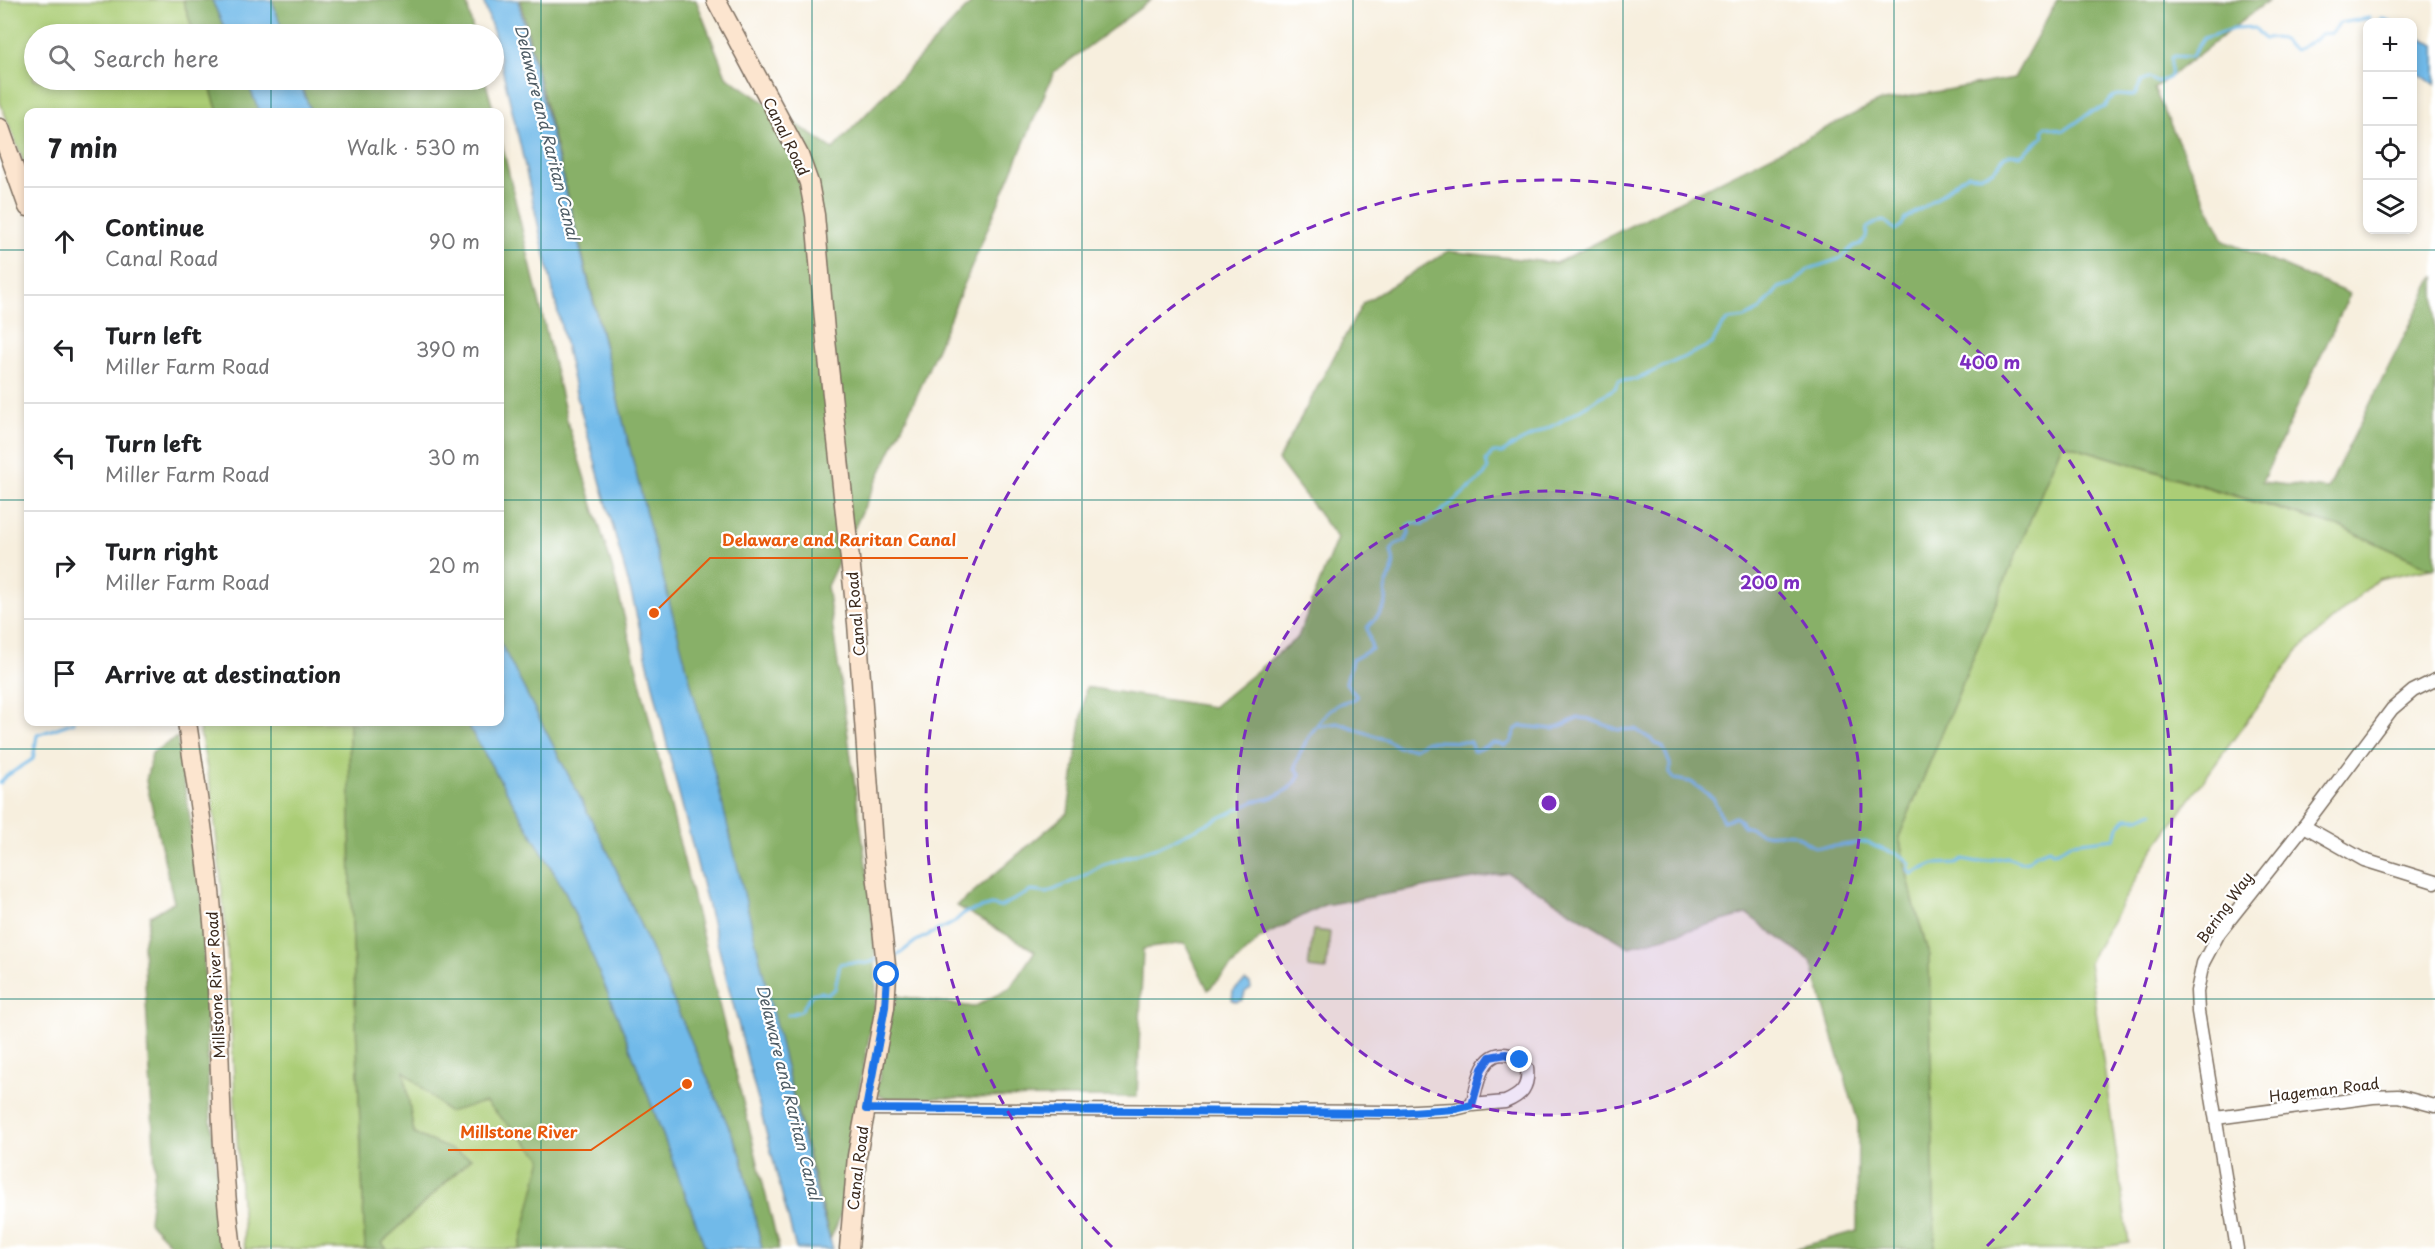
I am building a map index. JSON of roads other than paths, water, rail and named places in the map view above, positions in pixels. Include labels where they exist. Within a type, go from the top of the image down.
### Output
[{"type":"street","name":"Canal Road","points":[[717,0],[799,155],[813,197],[825,331],[856,612],[873,845],[887,975],[885,1007],[857,1156],[849,1249]]},
{"type":"street","points":[[0,128],[24,193]]},
{"type":"street","name":"Bering Way","points":[[2237,1249],[2198,1012],[2197,991],[2203,963],[2219,933],[2304,826],[2392,709],[2414,691],[2435,680]]},
{"type":"street","name":"Millstone River Road","points":[[188,726],[214,946],[222,1146],[232,1249]]},
{"type":"street","points":[[2304,826],[2364,860],[2435,882]]},
{"type":"street","points":[[866,1109],[1396,1113],[1455,1109],[1504,1102],[1515,1098],[1527,1085],[1527,1068],[1514,1056],[1499,1054],[1490,1057],[1482,1069],[1472,1105]]},
{"type":"street","name":"Hageman Road","points":[[2216,1118],[2373,1097],[2398,1096],[2435,1106]]},
{"type":"water","points":[[212,0],[272,0],[280,24],[223,24]]},
{"type":"water","points":[[483,0],[518,0],[646,513],[719,790],[818,1200],[833,1249],[796,1249],[673,770],[632,596],[576,393],[504,76],[504,24],[491,24]]},
{"type":"water","points":[[2421,39],[2435,45],[2435,85],[2417,72],[2417,42]]},
{"type":"water","points":[[250,90],[303,90],[310,108],[258,108]]},
{"type":"water","points":[[504,650],[611,858],[741,1155],[762,1249],[706,1249],[626,1037],[566,893],[468,726],[504,726]]},
{"type":"water","points":[[1245,981],[1250,983],[1251,988],[1245,992],[1243,1000],[1237,1002],[1232,1000],[1233,991]]},
{"type":"waterway","points":[[892,956],[898,955],[916,941],[953,923],[964,913],[991,905],[1000,907],[1031,891],[1047,893],[1102,865],[1158,847],[1255,801],[1275,796],[1293,785],[1300,774],[1295,768],[1297,760],[1319,723],[1339,704],[1357,697],[1346,683],[1352,660],[1372,649],[1367,628],[1385,605],[1385,589],[1393,565],[1391,551],[1395,545],[1405,541],[1409,533],[1408,525],[1423,524],[1432,519],[1483,477],[1488,469],[1486,461],[1492,453],[1502,453],[1558,423],[1615,388],[1619,381],[1637,379],[1712,344],[1721,327],[1729,320],[1745,318],[1760,310],[1779,288],[1794,283],[1809,269],[1839,259],[1854,246],[1861,244],[1866,237],[1867,228],[1877,222],[1885,221],[1895,230],[1902,225],[1905,219],[1935,200],[1960,179],[1968,175],[1979,176],[1994,170],[2005,156],[2021,155],[2044,136],[2043,130],[2046,126],[2064,131],[2091,112],[2105,107],[2115,96],[2135,95],[2142,81],[2149,78],[2157,82],[2167,79],[2171,74],[2171,58],[2174,56],[2191,57],[2204,38],[2233,29],[2255,28],[2264,39],[2281,39],[2295,50],[2321,34],[2331,33],[2340,23],[2363,19]]},
{"type":"waterway","points":[[2417,36],[2421,39]]},
{"type":"waterway","points":[[1317,726],[1339,723],[1387,740],[1398,747],[1414,748],[1427,741],[1470,742],[1473,751],[1496,743],[1504,746],[1511,742],[1515,730],[1521,726],[1553,729],[1579,718],[1589,719],[1619,730],[1635,729],[1663,747],[1670,764],[1670,773],[1674,779],[1691,782],[1713,798],[1723,821],[1735,817],[1743,826],[1759,832],[1793,834],[1817,847],[1868,842],[1906,859],[1910,864],[1908,869],[1911,874],[1934,864],[1957,863],[1963,859],[1978,862],[2007,857],[2020,862],[2028,861],[2034,855],[2049,849],[2052,852],[2058,851],[2071,843],[2115,838],[2118,827],[2126,818],[2140,818],[2153,812]]},
{"type":"waterway","points":[[0,783],[5,777],[33,759],[37,735],[63,726]]},
{"type":"waterway","points":[[788,1015],[801,1011],[812,994],[821,992],[828,994],[835,989],[840,964],[868,963],[877,959]]},
{"type":"place","name":"Delaware and Raritan Canal","points":[[654,613]]},
{"type":"place","name":"Millstone River","points":[[687,1084]]}]
